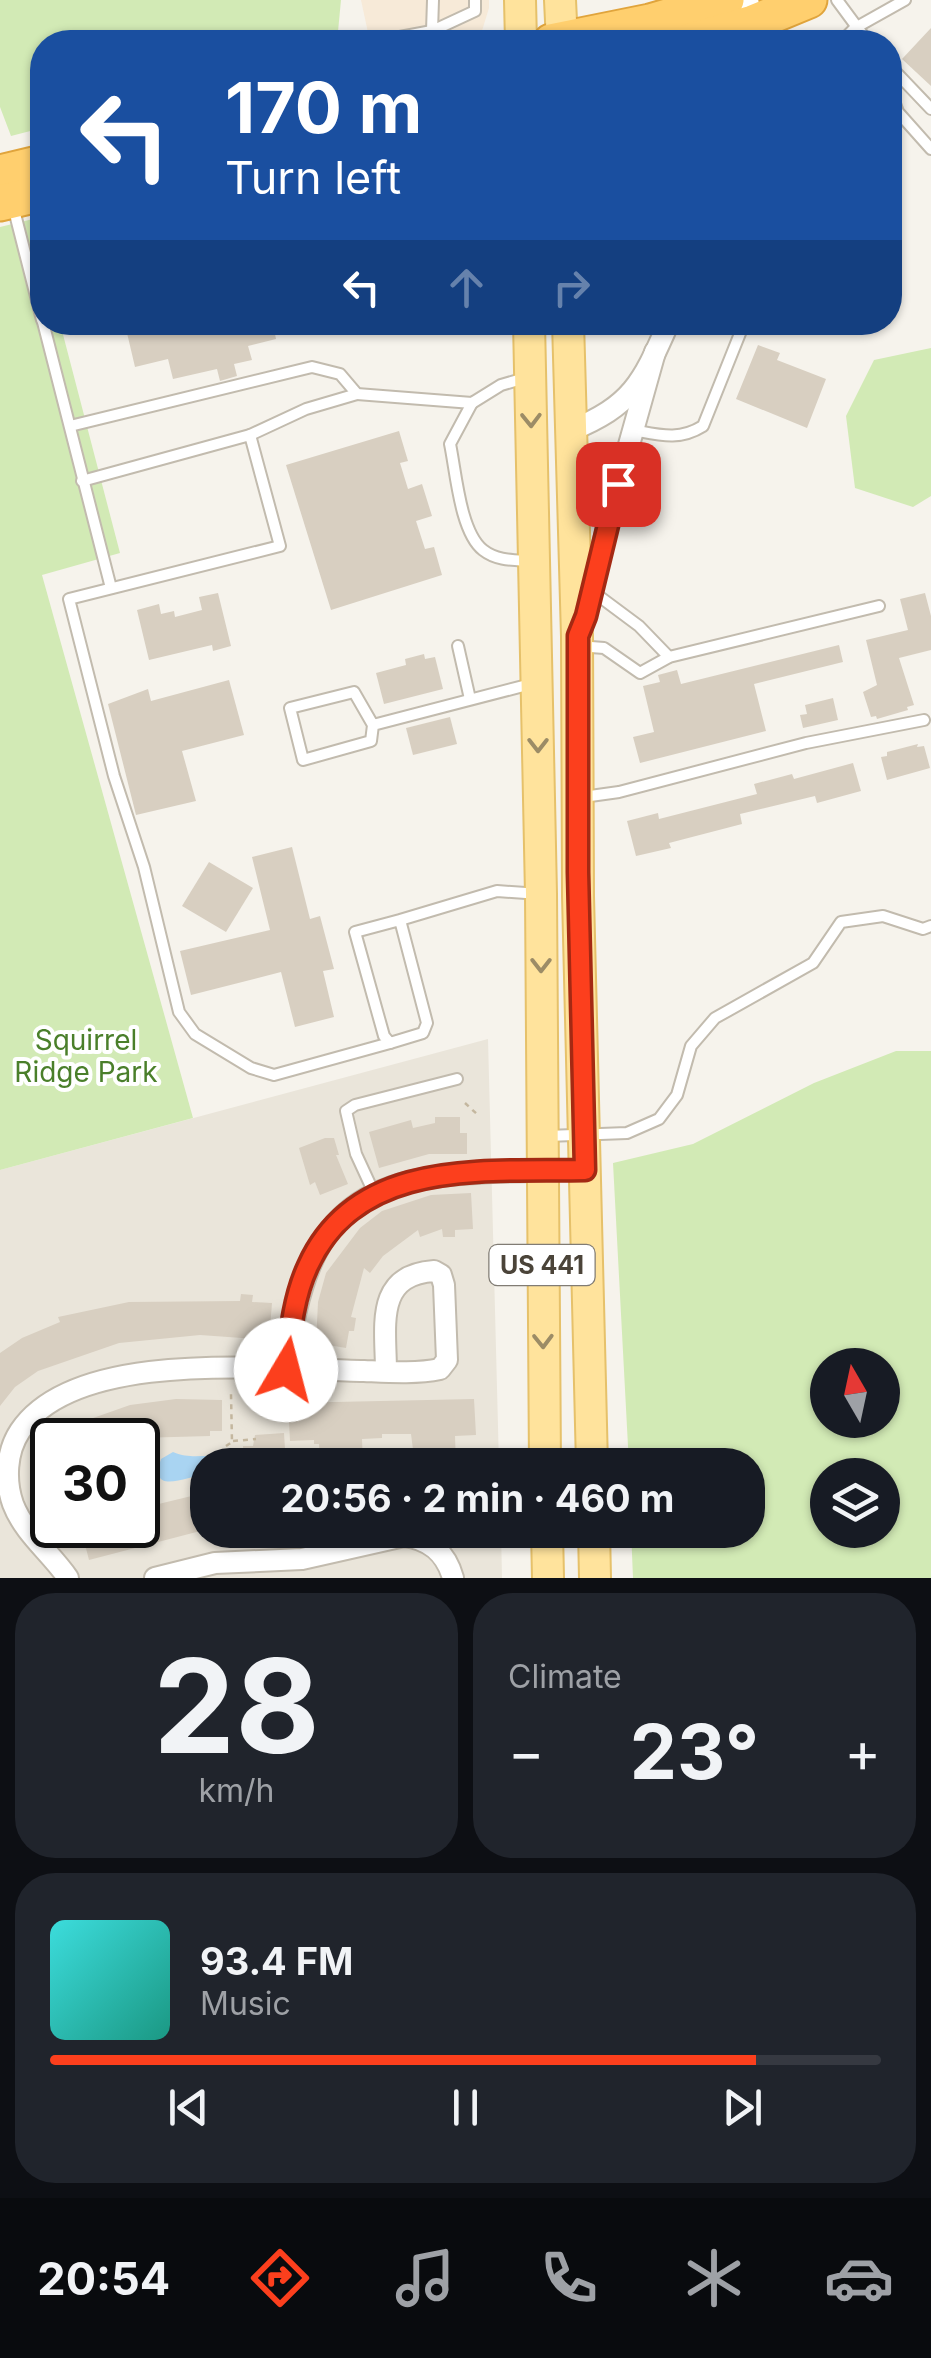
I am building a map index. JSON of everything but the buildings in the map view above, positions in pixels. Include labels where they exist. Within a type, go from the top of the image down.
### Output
[{"type":"highway","points":[[613,30],[726,0]]},
{"type":"highway","points":[[727,30],[809,0]]},
{"type":"main road","points":[[520,0],[521,30]]},
{"type":"main road","points":[[559,30],[560,0]]},
{"type":"main road","name":"US 441","points":[[529,335],[541,894],[545,1448]]},
{"type":"main road","name":"US 441","points":[[568,335],[592,1448]]},
{"type":"main road","points":[[534,510],[545,470],[570,431]]},
{"type":"main road","points":[[535,561],[573,561]]},
{"type":"main road","points":[[541,894],[578,896]]},
{"type":"main road","points":[[541,1171],[585,1170]]},
{"type":"main road","points":[[547,1548],[548,1578]]},
{"type":"main road","points":[[595,1548],[596,1578]]},
{"type":"street","points":[[577,641],[663,335]]},
{"type":"street","points":[[570,431],[612,412],[624,402],[656,352]]},
{"type":"street","points":[[286,1370],[294,1310],[307,1267],[328,1233],[354,1206],[400,1183],[473,1171],[541,1171]]},
{"type":"street","points":[[68,1578],[20,1519],[7,1509],[10,1452],[28,1420],[57,1398],[143,1372],[182,1368],[386,1372],[433,1370],[444,1366],[444,1285],[440,1274],[410,1274],[394,1288],[389,1299],[386,1372]]},
{"type":"street","points":[[155,1578],[215,1563],[302,1559],[391,1537],[418,1538],[440,1552],[454,1578]]},
{"type":"lane","points":[[432,30],[433,0]]},
{"type":"lane","points":[[434,30],[475,11],[476,0]]},
{"type":"lane","points":[[837,0],[855,28],[905,0]]},
{"type":"lane","points":[[902,79],[931,109]]},
{"type":"lane","points":[[902,116],[931,149]]},
{"type":"lane","points":[[12,188],[30,265]]},
{"type":"lane","points":[[47,335],[111,588]]},
{"type":"lane","points":[[634,430],[670,437],[689,434],[703,426],[741,335]]},
{"type":"lane","points":[[70,426],[312,367],[340,374],[357,394]]},
{"type":"lane","points":[[530,376],[501,385],[472,403],[450,444],[471,534],[483,550],[502,560],[535,561]]},
{"type":"lane","points":[[82,481],[250,435],[306,409],[357,394],[472,403]]},
{"type":"lane","points":[[250,435],[280,546],[69,599],[114,776],[144,866],[180,1012],[194,1034],[251,1068],[274,1075],[423,1033],[428,1023],[400,920]]},
{"type":"lane","points":[[592,591],[639,626],[669,658]]},
{"type":"lane","points":[[577,641],[604,648],[640,673],[669,658],[879,606]]},
{"type":"lane","points":[[458,646],[470,700]]},
{"type":"lane","points":[[373,725],[537,682]]},
{"type":"lane","points":[[354,692],[373,725],[372,741],[303,760],[290,708],[354,692]]},
{"type":"lane","points":[[577,798],[619,792],[806,744],[924,720]]},
{"type":"lane","points":[[390,1043],[384,1036],[355,932],[497,891],[541,894]]},
{"type":"lane","points":[[540,1136],[627,1133],[659,1118],[677,1096],[691,1046],[715,1018],[813,963],[841,922],[883,916],[923,928],[931,926]]},
{"type":"lane","points":[[374,1193],[356,1154],[346,1111],[354,1105],[457,1078]]},
{"type":"path","points":[[465,1103],[479,1116]]},
{"type":"path","points":[[231,1394],[232,1442]]},
{"type":"path","points":[[226,1446],[256,1439]]},
{"type":"shaded area","points":[[361,0],[489,0],[482,30],[367,30]]},
{"type":"shaded area","points":[[488,1039],[499,1448],[190,1448],[190,1548],[501,1548],[502,1578],[0,1578],[0,1170]]},
{"type":"green space","points":[[0,0],[341,0],[338,30],[30,30],[30,131],[11,136],[0,107]]},
{"type":"green space","name":"Squirrel Ridge Park","points":[[30,220],[30,335],[63,335],[120,553],[42,575],[193,1118],[0,1170],[0,227]]},
{"type":"green space","points":[[931,348],[931,496],[913,507],[855,488],[846,416],[874,360]]},
{"type":"green space","points":[[896,1051],[931,1051],[931,1578],[633,1578],[632,1548],[765,1548],[765,1448],[628,1448],[613,1163],[693,1144],[814,1083]]},
{"type":"water","points":[[173,1452],[190,1456],[190,1477],[173,1481],[160,1478],[161,1459]]},
{"type":"route","points":[[286,1370],[294,1310],[307,1267],[328,1233],[354,1206],[374,1193],[428,1177],[473,1171],[585,1170],[577,798],[578,636],[618,484]]}]
